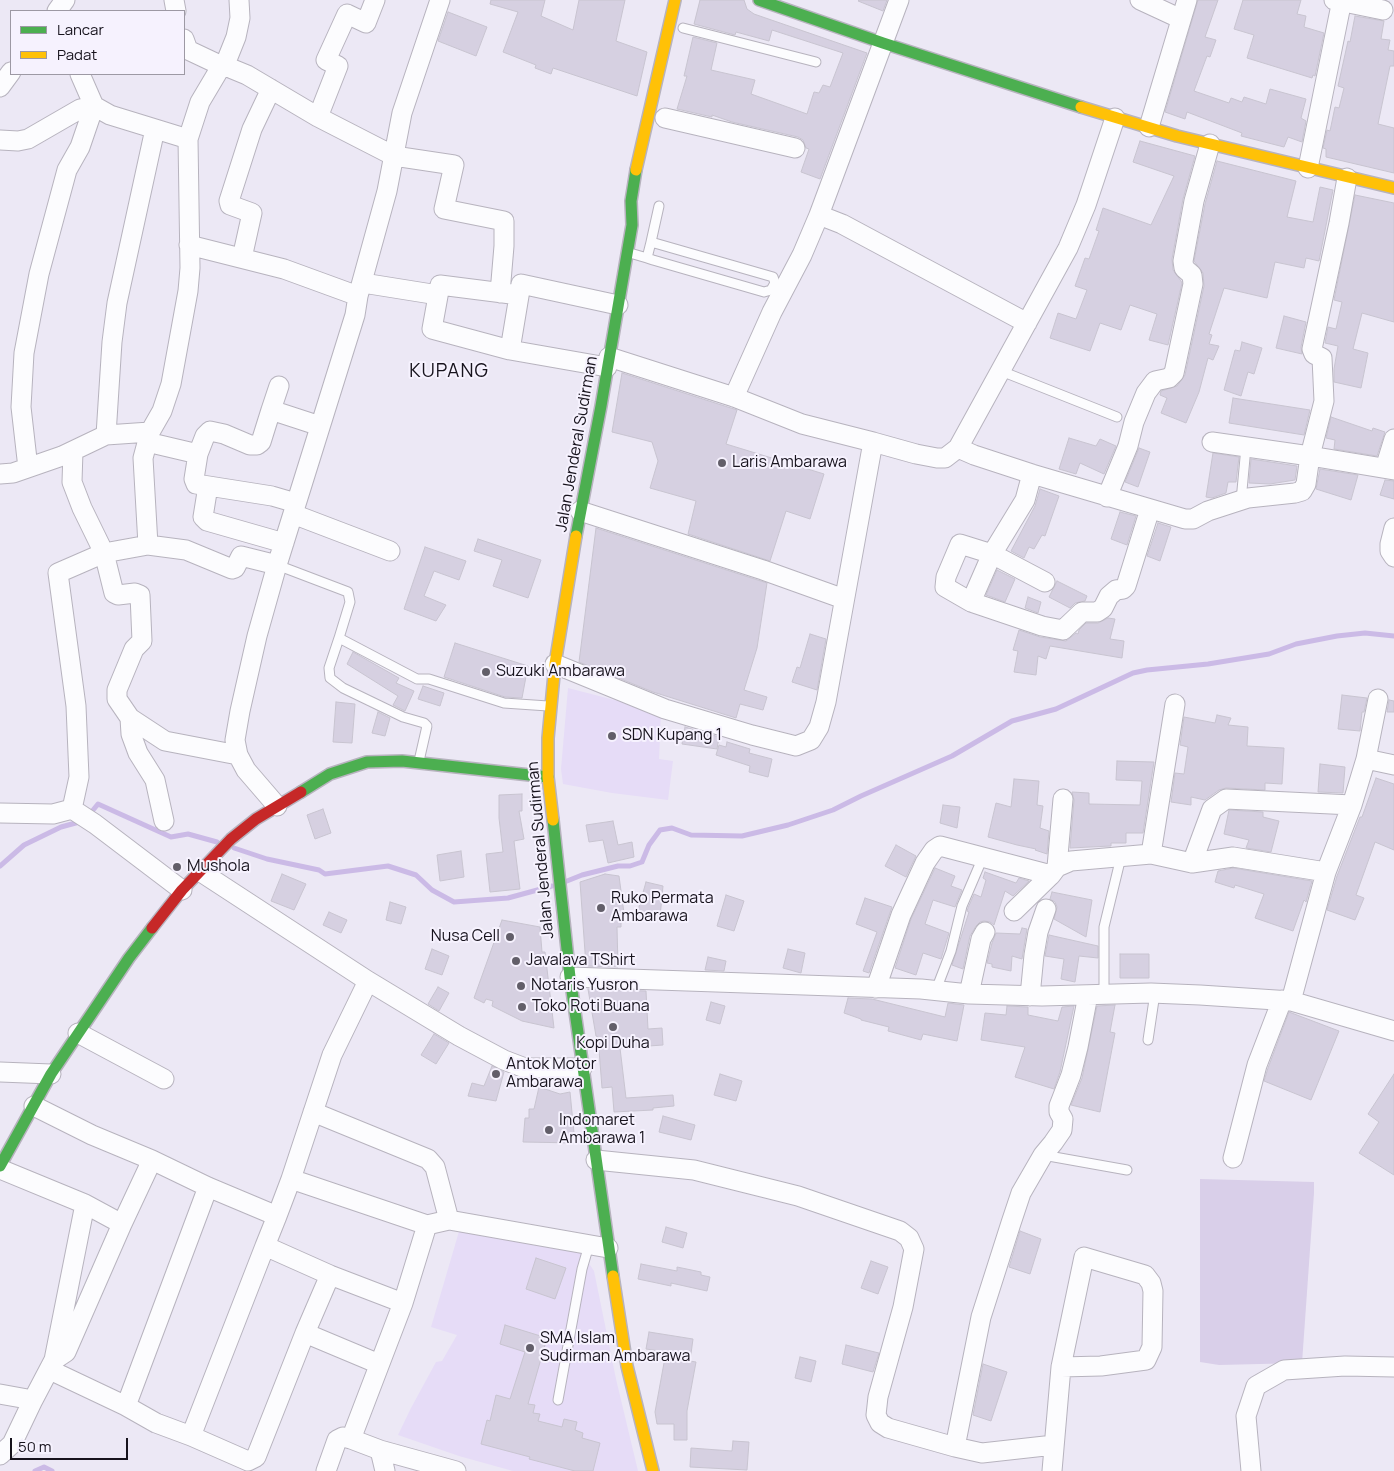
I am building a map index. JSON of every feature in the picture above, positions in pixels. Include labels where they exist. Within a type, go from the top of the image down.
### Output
[{"type":"main road","name":"Jalan Jenderal Sudirman","points":[[653,1471],[599,1246],[596,1160],[570,977],[548,777],[548,738],[555,664],[580,510],[632,225],[631,201],[633,185],[675,0]]},
{"type":"main road","points":[[759,0],[883,43],[1115,118],[1210,144],[1394,188]]},
{"type":"main road","name":"Jalan Jenderal Sudirman","points":[[632,225],[641,208]]},
{"type":"main road","points":[[0,1166],[52,1074],[129,958],[182,890],[231,839],[256,819],[330,774],[367,762],[402,761],[548,777]]},
{"type":"street","points":[[188,190],[192,184],[193,135],[236,37],[240,18],[239,0]]},
{"type":"street","points":[[318,116],[338,66],[326,60],[347,14],[366,23],[375,0]]},
{"type":"street","points":[[278,806],[246,770],[238,755],[236,740],[240,711],[257,636],[284,543],[355,315],[394,156],[402,113],[440,0]]},
{"type":"street","points":[[734,397],[772,312],[802,255],[819,215],[899,0]]},
{"type":"street","points":[[1140,0],[1181,19]]},
{"type":"street","points":[[1149,127],[1186,0]]},
{"type":"street","points":[[1308,168],[1339,1],[1383,10]]},
{"type":"street","points":[[185,42],[188,50],[222,69],[230,68],[247,75],[318,116],[394,156],[454,165],[444,209],[504,221],[500,293]]},
{"type":"street","points":[[148,545],[143,458],[149,437],[162,410],[171,384],[188,291],[190,268],[188,139],[200,102],[222,69]]},
{"type":"street","points":[[0,87],[10,73]]},
{"type":"street","points":[[80,75],[94,106],[110,115],[188,139]]},
{"type":"street","points":[[242,258],[252,214],[230,205],[229,201],[252,129],[271,89]]},
{"type":"street","points":[[0,140],[28,140],[80,109],[94,106]]},
{"type":"street","points":[[28,468],[21,407],[24,353],[39,274],[67,170],[80,147],[94,106]]},
{"type":"street","points":[[665,118],[795,148]]},
{"type":"street","points":[[519,295],[440,285],[432,330],[510,350],[608,362],[734,397],[802,424],[916,454],[945,458],[958,448],[1068,248],[1115,118]]},
{"type":"street","points":[[106,435],[112,342],[117,303],[156,129]]},
{"type":"street","points":[[1107,497],[1128,446],[1134,422],[1146,393],[1155,380],[1169,378],[1174,373],[1193,284],[1192,275],[1184,268],[1182,261],[1194,201],[1210,144]]},
{"type":"street","points":[[958,448],[974,456],[1185,519],[1193,519],[1208,511],[1248,498],[1295,493],[1302,490],[1306,484],[1310,456],[1324,401],[1322,358],[1314,354],[1312,349],[1330,269],[1347,178]]},
{"type":"street","points":[[819,215],[842,224],[1028,323]]},
{"type":"street","points":[[189,245],[361,290],[438,296]]},
{"type":"street","points":[[510,350],[521,284],[618,306]]},
{"type":"street","points":[[279,386],[261,442],[258,445],[250,445],[224,434],[210,431],[205,436],[198,454],[194,479],[196,484],[272,496],[295,509],[390,551]]},
{"type":"street","points":[[271,410],[320,426]]},
{"type":"street","points":[[0,474],[28,468],[62,456],[106,435],[149,437],[198,454]]},
{"type":"street","points":[[1212,442],[1390,469],[1394,439]]},
{"type":"street","points":[[555,664],[665,709],[752,735],[796,746],[810,740],[819,727],[826,702],[873,442]]},
{"type":"street","points":[[73,451],[72,482],[104,554],[114,592],[118,595],[136,593],[140,595],[142,641],[134,649],[117,690],[117,699],[130,718],[165,741],[238,755]]},
{"type":"street","points":[[971,602],[992,554],[1025,500],[1032,474]]},
{"type":"street","points":[[208,486],[203,517],[207,521],[284,543]]},
{"type":"street","points":[[1045,582],[992,554],[960,544],[946,577],[946,587],[971,602],[1042,626],[1063,630],[1082,612],[1097,612],[1102,608],[1109,596],[1126,586],[1150,509]]},
{"type":"street","points":[[580,510],[763,570],[844,599]]},
{"type":"street","points":[[1394,528],[1390,544],[1390,551],[1394,557]]},
{"type":"street","points":[[76,812],[79,777],[76,706],[58,573],[104,554],[148,545],[186,550],[232,569],[235,568],[241,556],[278,565]]},
{"type":"street","points":[[1233,1158],[1257,1065],[1286,1001],[1326,872],[1352,804],[1366,759],[1378,699]]},
{"type":"street","points":[[1151,854],[1175,704]]},
{"type":"street","points":[[130,718],[131,734],[138,753],[155,780],[164,820]]},
{"type":"street","points":[[1366,759],[1394,765]]},
{"type":"street","points":[[1054,871],[1063,799]]},
{"type":"street","points":[[1192,862],[1212,809],[1226,799],[1352,804]]},
{"type":"street","points":[[0,813],[53,814],[76,812],[95,824],[182,890]]},
{"type":"street","points":[[876,988],[901,915],[925,863],[934,850],[940,846],[983,857],[1054,871]]},
{"type":"street","points":[[1014,911],[1054,871],[1072,861],[1151,854],[1192,862],[1233,857],[1326,872]]},
{"type":"street","points":[[201,872],[368,981],[459,1036],[504,1060],[525,1068],[582,1068]]},
{"type":"street","points":[[1030,996],[1038,932],[1046,909]]},
{"type":"street","points":[[969,994],[981,939],[985,932]]},
{"type":"street","points":[[570,977],[936,990],[969,994],[1030,996],[1155,993],[1286,1001],[1394,1031]]},
{"type":"street","points":[[191,1436],[291,1179],[332,1055],[368,981]]},
{"type":"street","points":[[955,1447],[981,1317],[1021,1193],[1043,1155],[1062,1130],[1063,1119],[1059,1112],[1059,1106],[1071,1075],[1078,1047],[1096,995]]},
{"type":"street","points":[[78,1033],[164,1079]]},
{"type":"street","points":[[0,1072],[52,1074]]},
{"type":"street","points":[[34,1106],[92,1135],[277,1216]]},
{"type":"street","points":[[313,1112],[428,1159],[435,1167],[449,1220]]},
{"type":"street","points":[[52,1365],[66,1352],[152,1160]]},
{"type":"street","points":[[596,1160],[694,1170],[798,1196],[900,1231],[909,1238],[914,1249],[903,1307],[878,1397],[876,1415],[880,1423],[888,1428],[955,1447],[982,1462],[1054,1445]]},
{"type":"street","points":[[0,1170],[85,1204],[122,1224]]},
{"type":"street","points":[[291,1179],[428,1225],[449,1220],[599,1246]]},
{"type":"street","points":[[126,1406],[208,1187]]},
{"type":"street","points":[[0,1454],[12,1444],[52,1365],[85,1204]]},
{"type":"street","points":[[351,1439],[403,1303],[428,1225]]},
{"type":"street","points":[[265,1246],[330,1275],[403,1303]]},
{"type":"street","points":[[1052,1471],[1061,1367],[1084,1257],[1145,1275],[1151,1283],[1153,1291],[1152,1347],[1146,1360],[1101,1366],[1061,1367]]},
{"type":"street","points":[[52,1365],[156,1423],[248,1461],[256,1457],[330,1275]]},
{"type":"street","points":[[305,1333],[379,1364]]},
{"type":"street","points":[[1251,1471],[1246,1416],[1256,1386],[1284,1370],[1345,1366],[1394,1367]]},
{"type":"street","points":[[0,1394],[33,1400]]},
{"type":"street","points":[[326,1471],[337,1440],[342,1437],[380,1450],[456,1471]]},
{"type":"street","points":[[380,1450],[385,1471]]},
{"type":"lane","points":[[683,28],[816,62]]},
{"type":"lane","points":[[647,258],[659,206]]},
{"type":"lane","points":[[627,252],[764,292],[771,290],[775,283],[773,277],[651,242]]},
{"type":"lane","points":[[1001,371],[1117,417]]},
{"type":"lane","points":[[1241,501],[1246,447]]},
{"type":"lane","points":[[278,565],[348,592],[350,602],[329,668],[330,678],[343,688],[403,717],[424,723],[426,726],[418,763]]},
{"type":"lane","points":[[339,638],[417,679],[429,679],[504,703],[551,706]]},
{"type":"lane","points":[[1096,995],[1104,928],[1121,856]]},
{"type":"lane","points":[[936,990],[951,951],[962,906],[983,857]]},
{"type":"lane","points":[[1148,1040],[1155,993]]},
{"type":"lane","points":[[1043,1155],[1127,1170]]},
{"type":"lane","points":[[558,1400],[582,1269],[599,1246]]},
{"type":"shaded area","name":"SDN Kupang 1","points":[[568,688],[661,712],[659,759],[673,761],[668,800],[612,793],[563,784],[561,769]]},
{"type":"shaded area","points":[[1200,1179],[1314,1182],[1302,1363],[1219,1365],[1200,1362]]},
{"type":"shaded area","name":"SMA Islam Sudirman Ambarawa","points":[[460,1228],[582,1253],[594,1271],[616,1379],[638,1471],[513,1471],[459,1456],[398,1435],[436,1362],[442,1361],[457,1335],[431,1327]]},
{"type":"building","points":[[491,0],[545,0],[541,16],[573,30],[579,0],[625,0],[616,41],[647,52],[637,96],[553,68],[551,74],[535,68],[536,65],[503,52],[518,12],[490,4]]},
{"type":"building","points":[[700,0],[744,0],[747,9],[754,14],[867,53],[820,179],[801,172],[809,149],[806,148],[803,140],[798,137],[732,122],[712,115],[712,117],[677,109],[687,76],[684,76],[693,37],[717,43],[711,70],[755,80],[751,94],[807,114],[814,92],[819,93],[823,85],[830,87],[843,53],[772,30],[769,41],[736,32],[735,35],[694,24]]},
{"type":"building","points":[[859,0],[887,0],[883,11]]},
{"type":"building","points":[[1198,0],[1218,0],[1205,37],[1216,40],[1210,57],[1207,56],[1194,91],[1229,103],[1231,98],[1242,102],[1244,97],[1266,104],[1270,89],[1306,99],[1301,118],[1306,121],[1302,142],[1288,137],[1284,147],[1241,136],[1242,133],[1187,112],[1185,119],[1165,112]]},
{"type":"building","points":[[1243,0],[1301,0],[1297,14],[1306,16],[1304,27],[1324,33],[1315,76],[1313,75],[1312,78],[1247,58],[1254,35],[1234,29]]},
{"type":"building","points":[[448,12],[487,27],[476,56],[438,41]]},
{"type":"building","points":[[1355,16],[1384,21],[1381,39],[1390,40],[1388,50],[1394,51],[1394,66],[1390,66],[1378,124],[1394,128],[1394,173],[1326,157],[1326,149],[1323,148],[1327,130],[1330,131],[1335,107],[1339,108],[1344,88],[1338,86]]},
{"type":"building","points":[[1140,141],[1195,156],[1183,199],[1172,259],[1173,270],[1182,283],[1168,345],[1149,340],[1157,314],[1130,305],[1121,330],[1100,323],[1090,351],[1050,338],[1058,313],[1076,319],[1087,290],[1075,286],[1085,258],[1089,259],[1099,231],[1096,230],[1103,208],[1151,225],[1174,176],[1133,162]]},
{"type":"building","points":[[1217,161],[1296,181],[1287,217],[1313,222],[1320,187],[1333,190],[1319,261],[1306,258],[1304,268],[1275,262],[1267,298],[1224,288],[1209,334],[1212,335],[1209,344],[1219,346],[1213,360],[1208,358],[1199,392],[1186,423],[1161,413],[1167,398],[1160,395],[1161,391],[1177,386],[1185,375],[1204,286],[1203,273],[1194,261],[1205,204]]},
{"type":"building","points":[[1355,195],[1394,203],[1394,322],[1362,313],[1353,349],[1368,353],[1361,388],[1334,382],[1338,346],[1325,343],[1328,327],[1336,329],[1342,302],[1334,300]]},
{"type":"building","points":[[1284,316],[1306,322],[1301,347],[1302,354],[1276,348]]},
{"type":"building","points":[[1242,342],[1262,348],[1254,374],[1248,372],[1241,396],[1224,390],[1235,350],[1240,351]]},
{"type":"building","name":"Laris Ambarawa","points":[[622,373],[737,410],[726,444],[824,474],[810,519],[786,511],[770,561],[688,534],[696,501],[650,488],[658,461],[652,442],[612,432]]},
{"type":"building","points":[[1233,398],[1310,410],[1304,435],[1229,423]]},
{"type":"building","points":[[1331,417],[1372,431],[1373,428],[1385,432],[1377,456],[1334,449],[1335,440],[1326,438]]},
{"type":"building","points":[[1069,438],[1096,446],[1100,439],[1116,446],[1104,474],[1080,463],[1076,474],[1059,469]]},
{"type":"building","points":[[1139,448],[1150,452],[1138,487],[1125,482]]},
{"type":"building","points":[[1213,453],[1239,457],[1236,482],[1228,482],[1226,493],[1212,498],[1206,497]]},
{"type":"building","points":[[1251,459],[1297,466],[1295,480],[1270,484],[1249,483]]},
{"type":"building","points":[[1320,469],[1358,475],[1351,500],[1316,489]]},
{"type":"building","points":[[1385,480],[1394,481],[1394,499],[1380,495]]},
{"type":"building","points":[[1040,489],[1059,496],[1045,536],[1042,535],[1034,549],[1029,547],[1024,558],[1011,551],[1035,506]]},
{"type":"building","points":[[1120,512],[1136,516],[1127,545],[1111,539]]},
{"type":"building","points":[[1158,523],[1171,527],[1160,561],[1147,556]]},
{"type":"building","points":[[596,528],[767,583],[757,648],[744,690],[767,697],[763,710],[740,704],[736,718],[653,692],[579,662]]},
{"type":"building","points":[[478,539],[541,560],[528,598],[493,586],[502,560],[474,551]]},
{"type":"building","points":[[425,547],[466,561],[459,580],[434,571],[424,596],[446,605],[436,621],[404,609]]},
{"type":"building","points":[[997,570],[1015,579],[1005,602],[986,595]]},
{"type":"building","points":[[1057,581],[1087,596],[1085,601],[1075,603],[1070,608],[1049,597]]},
{"type":"building","points":[[1028,597],[1041,602],[1038,613],[1025,608]]},
{"type":"building","points":[[1108,618],[1115,619],[1110,639],[1124,641],[1122,658],[1050,646],[1046,659],[1038,656],[1036,675],[1014,672],[1018,651],[1013,650],[1019,630],[1040,637],[1066,641],[1076,633],[1078,634],[1079,630],[1086,623],[1098,623]]},
{"type":"building","points":[[810,634],[826,639],[817,690],[792,682],[797,667],[800,668]]},
{"type":"building","name":"Suzuki Ambarawa","points":[[455,643],[528,666],[522,698],[505,697],[444,677]]},
{"type":"building","points":[[353,652],[399,678],[396,683],[414,691],[405,711],[393,705],[398,696],[347,664]]},
{"type":"building","points":[[423,686],[444,693],[440,706],[418,699]]},
{"type":"building","points":[[1342,695],[1367,698],[1364,712],[1362,712],[1360,731],[1338,729]]},
{"type":"building","points":[[1389,700],[1394,701],[1394,712],[1387,712]]},
{"type":"building","points":[[336,702],[355,704],[352,743],[333,742]]},
{"type":"building","points":[[378,712],[390,718],[385,736],[372,733]]},
{"type":"building","points":[[1217,715],[1231,718],[1228,725],[1248,727],[1247,746],[1284,748],[1282,784],[1265,783],[1265,790],[1226,788],[1219,790],[1205,800],[1191,797],[1191,805],[1171,802],[1175,773],[1184,774],[1188,747],[1180,745],[1184,717],[1215,723]]},
{"type":"building","points":[[685,727],[719,737],[717,749],[682,744]]},
{"type":"building","points":[[727,742],[750,749],[749,753],[772,759],[768,777],[749,772],[750,766],[716,755],[719,745],[726,747]]},
{"type":"building","points":[[1117,761],[1154,762],[1143,833],[1126,833],[1126,843],[1111,843],[1111,846],[1070,848],[1074,800],[1072,792],[1089,793],[1089,804],[1140,805],[1142,781],[1116,780]]},
{"type":"building","points":[[1320,764],[1345,767],[1343,793],[1318,792]]},
{"type":"building","points":[[1376,778],[1394,784],[1394,850],[1375,842],[1356,895],[1364,898],[1355,920],[1327,910],[1337,876]]},
{"type":"building","points":[[1014,779],[1039,781],[1037,805],[1043,806],[1040,828],[1049,831],[1047,854],[1036,849],[988,837],[996,803],[1011,807]]},
{"type":"building","points":[[522,794],[522,811],[519,811],[524,839],[514,841],[520,889],[490,892],[486,854],[503,852],[499,818],[499,795]]},
{"type":"building","points":[[943,805],[960,807],[957,828],[940,823]]},
{"type":"building","points":[[323,809],[331,833],[315,839],[307,815]]},
{"type":"building","points":[[1229,810],[1263,812],[1263,817],[1279,821],[1271,852],[1246,848],[1249,840],[1224,834]]},
{"type":"building","points":[[613,821],[618,845],[632,842],[634,857],[608,863],[603,840],[589,842],[586,825]]},
{"type":"building","points":[[896,845],[916,856],[906,877],[885,866]]},
{"type":"building","points":[[461,851],[464,877],[440,881],[437,855]]},
{"type":"building","points":[[935,868],[955,876],[951,886],[962,890],[955,907],[933,900],[925,924],[949,933],[941,959],[923,953],[916,975],[895,968],[911,919]]},
{"type":"building","points":[[1233,868],[1312,881],[1306,902],[1304,900],[1293,931],[1255,918],[1264,894],[1235,885],[1234,888],[1215,882],[1218,871]]},
{"type":"building","points":[[985,872],[1016,883],[1019,878],[1029,881],[1013,896],[1005,891],[994,925],[984,921],[976,926],[970,936],[963,969],[952,965],[969,912],[967,911],[968,908],[974,894],[981,897],[986,880],[983,878]]},
{"type":"building","points":[[282,874],[306,884],[294,910],[271,901]]},
{"type":"building","points":[[605,874],[619,876],[624,913],[621,913],[621,927],[617,927],[618,967],[586,966],[580,882]]},
{"type":"building","points":[[646,882],[663,886],[660,917],[637,914]]},
{"type":"building","points":[[1052,892],[1092,900],[1086,937],[1054,919],[1057,907],[1055,902],[1050,899]]},
{"type":"building","points":[[726,895],[744,901],[734,931],[717,926]]},
{"type":"building","points":[[865,898],[892,907],[869,973],[863,971],[877,932],[856,924]]},
{"type":"building","points":[[390,902],[406,907],[401,924],[386,920]]},
{"type":"building","points":[[329,912],[347,920],[341,933],[323,925]]},
{"type":"building","points":[[502,920],[540,927],[542,952],[545,952],[554,1028],[522,1021],[492,1006],[493,1001],[486,999],[484,1003],[474,998]]},
{"type":"building","points":[[1022,928],[1027,929],[1022,959],[1012,956],[1011,971],[992,967],[992,964],[987,963],[996,933],[1020,934]]},
{"type":"building","points":[[1049,935],[1098,946],[1098,958],[1079,956],[1075,982],[1061,979],[1064,959],[1045,956]]},
{"type":"building","points":[[432,949],[449,956],[442,975],[425,969]]},
{"type":"building","points":[[788,949],[805,953],[801,973],[783,968]]},
{"type":"building","points":[[1120,954],[1149,954],[1149,978],[1120,978]]},
{"type":"building","points":[[708,957],[726,961],[724,971],[705,970]]},
{"type":"building","points":[[438,987],[449,993],[439,1011],[428,1004]]},
{"type":"building","points":[[588,989],[646,991],[648,1029],[662,1028],[663,1045],[620,1048],[626,1098],[673,1095],[674,1106],[653,1108],[653,1110],[614,1112],[612,1087],[602,1088],[598,1037],[596,1036]]},
{"type":"building","points":[[848,998],[872,999],[945,1017],[948,1003],[964,1005],[957,1041],[923,1034],[921,1040],[888,1031],[889,1027],[861,1020],[844,1013]]},
{"type":"building","points":[[711,1002],[725,1006],[720,1024],[706,1020]]},
{"type":"building","points":[[1115,1005],[1110,1032],[1115,1033],[1100,1112],[1071,1105],[1082,1078],[1097,1006]]},
{"type":"building","points":[[1007,1006],[1028,1007],[1028,1015],[1058,1021],[1062,1007],[1074,1006],[1060,1072],[1054,1089],[1015,1077],[1025,1047],[981,1040],[985,1013],[1006,1015]]},
{"type":"building","points":[[1289,1012],[1339,1031],[1311,1100],[1264,1081]]},
{"type":"building","points":[[434,1034],[449,1043],[436,1064],[421,1055]]},
{"type":"building","name":"Antok Motor Ambarawa","points":[[492,1066],[504,1072],[496,1101],[468,1096],[472,1083],[484,1086]]},
{"type":"building","points":[[720,1074],[742,1081],[736,1101],[714,1095]]},
{"type":"building","points":[[1394,1074],[1394,1175],[1359,1153],[1379,1122],[1368,1114]]},
{"type":"building","name":"Indomaret Ambarawa 1","points":[[539,1087],[560,1094],[570,1092],[575,1143],[523,1142],[525,1118],[529,1118],[529,1109],[534,1109]]},
{"type":"building","points":[[663,1116],[695,1125],[691,1140],[659,1132]]},
{"type":"building","points":[[666,1227],[687,1233],[683,1248],[662,1242]]},
{"type":"building","points":[[1020,1231],[1041,1239],[1030,1274],[1009,1267]]},
{"type":"building","points":[[536,1258],[566,1268],[555,1299],[526,1289]]},
{"type":"building","points":[[871,1261],[888,1267],[878,1294],[861,1288]]},
{"type":"building","points":[[641,1264],[677,1271],[677,1267],[701,1272],[701,1275],[710,1277],[707,1291],[671,1283],[671,1286],[638,1279]]},
{"type":"building","points":[[505,1325],[547,1338],[528,1404],[535,1405],[533,1413],[540,1414],[538,1421],[562,1427],[564,1419],[577,1422],[575,1430],[583,1433],[582,1438],[600,1443],[593,1471],[575,1471],[481,1444],[487,1420],[490,1421],[496,1395],[510,1399],[525,1352],[500,1344]]},
{"type":"building","points":[[649,1332],[693,1339],[690,1361],[696,1362],[687,1411],[687,1440],[674,1440],[674,1424],[657,1424],[655,1412],[666,1352],[646,1349]]},
{"type":"building","points":[[846,1345],[879,1353],[873,1372],[842,1364]]},
{"type":"building","points":[[800,1357],[816,1361],[811,1382],[795,1378]]},
{"type":"building","points":[[983,1364],[1007,1372],[991,1421],[973,1415]]},
{"type":"building","points":[[733,1441],[749,1442],[747,1470],[690,1467],[691,1448],[732,1451]]},
{"type":"waterway","points":[[567,881],[582,875],[642,862],[649,845],[660,830],[672,828],[691,835],[742,836],[788,825],[833,810],[952,756],[1012,721],[1056,709],[1133,673],[1269,654],[1296,644],[1337,636],[1365,633],[1394,636]]},
{"type":"waterway","points":[[89,815],[98,804],[171,837],[188,834],[217,842]]},
{"type":"waterway","points":[[0,866],[24,845],[61,827],[83,821]]},
{"type":"waterway","points":[[234,848],[267,859],[319,870],[325,874],[388,866],[416,875],[432,890],[454,902],[508,898],[552,886]]},
{"type":"waterway","points":[[35,1471],[44,1467],[52,1471]]},
{"type":"traffic: fast","points":[[759,0],[883,43],[1081,107]]},
{"type":"traffic: fast","points":[[576,536],[601,406],[632,225],[631,201],[636,170]]},
{"type":"traffic: fast","points":[[301,792],[330,774],[367,762],[402,761],[548,777]]},
{"type":"traffic: fast","points":[[553,820],[570,977],[613,1276]]},
{"type":"traffic: fast","points":[[0,1166],[51,1074],[129,958],[152,928]]},
{"type":"traffic: slow","points":[[636,170],[675,0]]},
{"type":"traffic: slow","points":[[1081,107],[1177,136],[1394,188]]},
{"type":"traffic: slow","points":[[553,820],[548,777],[548,738],[555,664],[576,536]]},
{"type":"traffic: slow","points":[[613,1276],[627,1366],[653,1471]]},
{"type":"traffic: jam","points":[[152,928],[182,890],[231,839],[256,819],[301,792]]},
{"type":"place","name":"Laris Ambarawa","points":[[722,463]]},
{"type":"place","name":"Suzuki Ambarawa","points":[[486,672]]},
{"type":"place","name":"SDN Kupang 1","points":[[612,736]]},
{"type":"place","name":"Mushola","points":[[177,867]]},
{"type":"place","name":"Ruko Permata Ambarawa","points":[[601,908]]},
{"type":"place","name":"Nusa Cell","points":[[510,937]]},
{"type":"place","name":"Javalava TShirt","points":[[516,961]]},
{"type":"place","name":"Notaris Yusron","points":[[521,986]]},
{"type":"place","name":"Toko Roti Buana","points":[[522,1007]]},
{"type":"place","name":"Kopi Duha","points":[[613,1027]]},
{"type":"place","name":"Antok Motor Ambarawa","points":[[496,1074]]},
{"type":"place","name":"Indomaret Ambarawa 1","points":[[549,1130]]},
{"type":"place","name":"SMA Islam Sudirman Ambarawa","points":[[530,1348]]},
{"type":"district","name":"KUPANG","points":[[449,372]]}]
